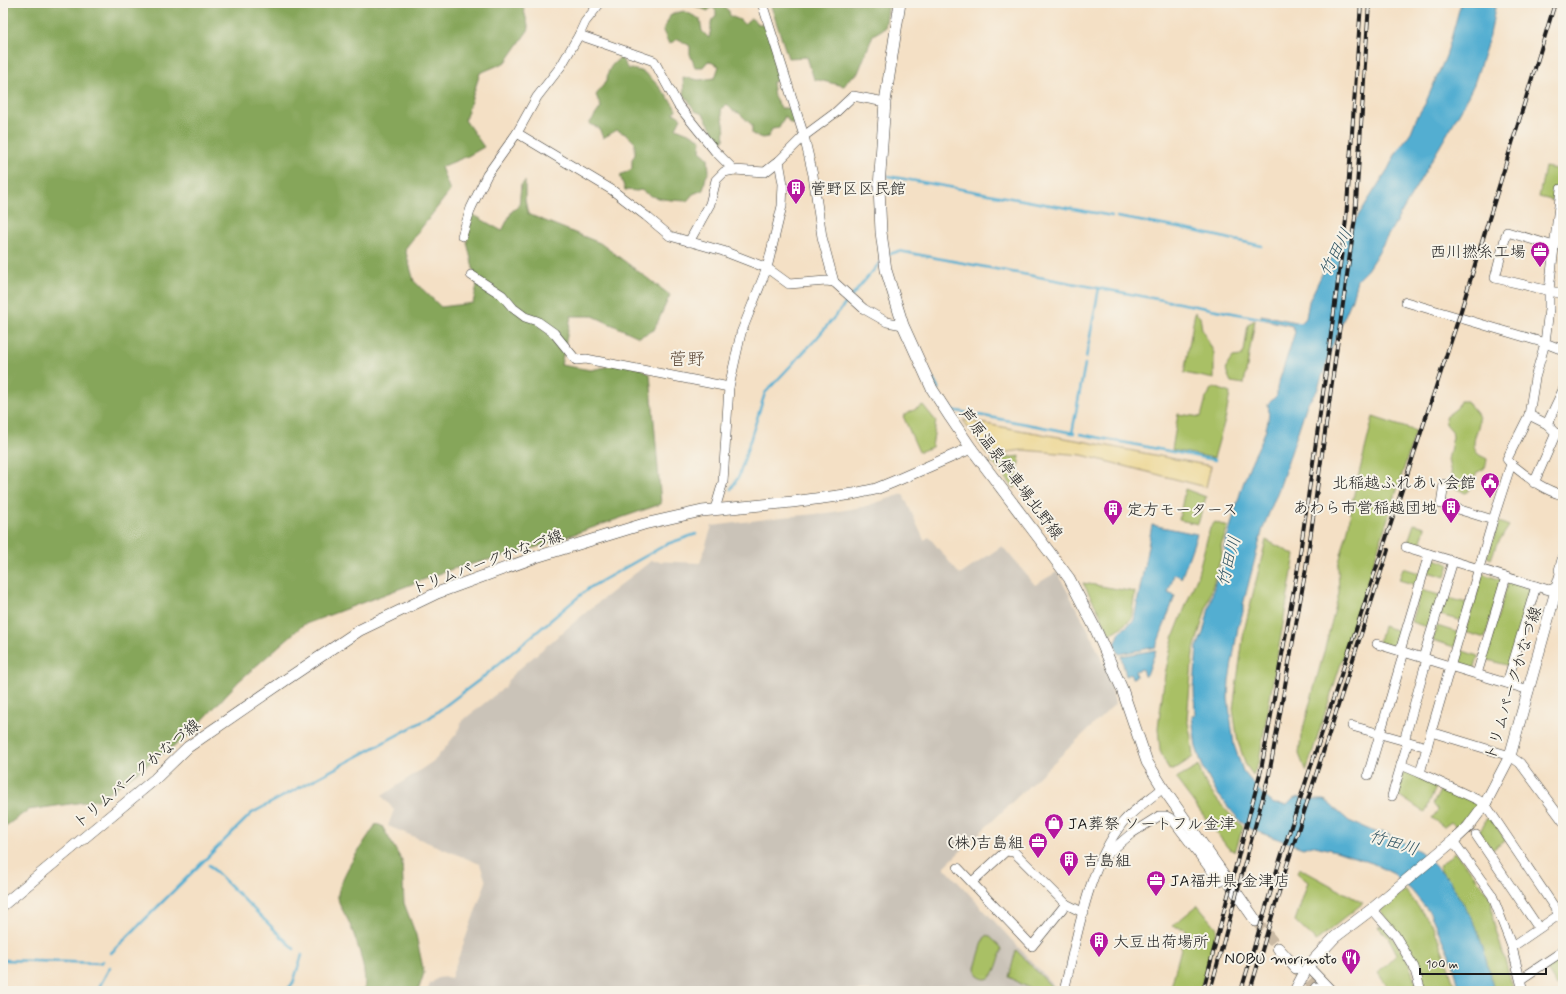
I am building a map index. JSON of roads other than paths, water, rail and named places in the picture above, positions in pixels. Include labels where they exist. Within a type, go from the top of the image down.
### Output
[{"type":"main road","name":"芦原温泉停車場北野線","points":[[900,3],[885,102],[879,187],[881,232],[886,270],[903,325],[932,389],[971,448],[1069,578],[1096,630],[1122,689],[1147,762],[1163,788],[1256,921]]},
{"type":"main road","name":"トリムパークかなづ線","points":[[3,905],[155,779],[188,747],[360,630],[437,593],[536,557],[644,524],[715,509],[792,502],[853,494],[893,482],[971,448]]},
{"type":"main road","name":"トリムパークかなづ線","points":[[1295,991],[1308,966],[1335,937],[1450,843],[1468,827],[1485,804],[1510,756],[1560,588],[1562,574]]},
{"type":"main road","points":[[1278,948],[1296,968]]},
{"type":"street","points":[[462,236],[471,208],[487,175],[517,134],[536,97],[561,66],[579,36],[585,22],[600,3]]},
{"type":"street","points":[[762,3],[804,136],[822,238],[834,282],[864,309],[887,322],[903,325]]},
{"type":"street","points":[[579,36],[654,61],[678,105],[715,152],[734,170]]},
{"type":"street","points":[[689,242],[710,204],[716,180],[724,172],[734,170],[765,172],[779,161],[804,136],[835,113],[853,96],[885,102]]},
{"type":"street","points":[[517,134],[612,190],[670,236],[723,251],[767,268],[789,284],[826,281],[834,282]]},
{"type":"street","points":[[715,509],[723,482],[729,387],[741,333],[767,268],[782,206],[783,184],[779,161]]},
{"type":"street","points":[[1563,189],[1561,189],[1554,246],[1545,343],[1535,378],[1529,415],[1507,459],[1534,483],[1551,492],[1563,495]]},
{"type":"street","points":[[1554,246],[1506,234],[1495,278],[1563,294]]},
{"type":"street","points":[[471,275],[502,295],[512,308],[526,317],[537,321],[554,333],[576,360],[586,359],[729,387]]},
{"type":"street","points":[[1406,302],[1545,343],[1563,350]]},
{"type":"street","points":[[1547,424],[1563,390]]},
{"type":"street","points":[[1529,415],[1547,424],[1559,434],[1534,483]]},
{"type":"street","points":[[1420,773],[1493,520],[1511,464]]},
{"type":"street","points":[[1444,484],[1440,504],[1493,520]]},
{"type":"street","points":[[1406,547],[1549,590],[1560,588]]},
{"type":"street","points":[[1368,776],[1429,554]]},
{"type":"street","points":[[1562,574],[1559,570],[1563,556]]},
{"type":"street","points":[[1392,796],[1401,765],[1425,658],[1453,561]]},
{"type":"street","points":[[1477,674],[1506,577]]},
{"type":"street","points":[[1507,683],[1536,586]]},
{"type":"street","points":[[1377,644],[1530,690]]},
{"type":"street","points":[[1352,726],[1427,747]]},
{"type":"street","points":[[1431,732],[1510,756],[1521,765],[1563,821]]},
{"type":"street","points":[[1401,765],[1485,804],[1562,915],[1538,928],[1512,946]]},
{"type":"street","points":[[1064,991],[1089,892],[1111,839],[1124,821],[1163,788]]},
{"type":"street","points":[[1102,858],[1132,833],[1159,816],[1166,816],[1172,819],[1220,882]]},
{"type":"street","points":[[1476,835],[1538,928]]},
{"type":"street","points":[[1450,843],[1492,895],[1512,946],[1523,991]]},
{"type":"street","points":[[972,882],[1006,850],[1014,852],[1066,904],[1084,913]]},
{"type":"street","points":[[958,868],[1032,946],[1066,904]]},
{"type":"street","points":[[1375,905],[1414,967],[1421,991]]},
{"type":"street","points":[[1521,979],[1563,951]]},
{"type":"street","points":[[1308,966],[1332,991]]},
{"type":"water","name":"竹田川","points":[[1461,3],[1496,3],[1490,35],[1474,84],[1461,110],[1376,256],[1367,270],[1357,280],[1352,299],[1333,344],[1317,391],[1307,404],[1280,486],[1263,528],[1238,627],[1229,681],[1228,698],[1234,745],[1243,771],[1263,795],[1274,804],[1287,805],[1293,799],[1298,797],[1308,800],[1325,800],[1349,821],[1377,833],[1382,831],[1421,852],[1449,880],[1476,926],[1494,991],[1460,991],[1453,963],[1430,913],[1412,891],[1394,874],[1372,863],[1336,851],[1311,845],[1303,848],[1250,829],[1240,821],[1216,792],[1204,770],[1196,747],[1192,716],[1195,716],[1194,688],[1197,647],[1203,633],[1215,583],[1226,552],[1224,548],[1239,496],[1246,475],[1266,428],[1269,412],[1268,404],[1277,395],[1277,388],[1295,332],[1292,326],[1262,319],[1261,315],[1301,323],[1306,318],[1309,301],[1325,268],[1388,169],[1396,153],[1411,132],[1417,117],[1425,104],[1446,56]]},
{"type":"water","points":[[1152,525],[1197,534],[1181,579],[1179,576],[1174,574],[1168,593],[1175,596],[1156,647],[1119,654],[1115,645],[1120,632],[1134,620]]},
{"type":"water","points":[[1156,650],[1147,675],[1144,676],[1142,669],[1135,671],[1136,677],[1132,678],[1130,674],[1126,676],[1121,656]]},
{"type":"waterway","points":[[888,176],[1112,216]]},
{"type":"waterway","points":[[1117,217],[1185,229],[1262,246]]},
{"type":"waterway","points":[[887,255],[899,251],[1265,319]]},
{"type":"waterway","points":[[731,489],[739,476],[765,393],[816,339],[882,260]]},
{"type":"waterway","points":[[1086,358],[1099,288]]},
{"type":"waterway","points":[[1072,433],[1085,364]]},
{"type":"waterway","points":[[933,379],[939,390]]},
{"type":"waterway","points":[[950,406],[952,410],[1074,433]]},
{"type":"waterway","points":[[1080,434],[1215,460]]},
{"type":"waterway","points":[[111,953],[252,813],[429,718],[482,678],[589,588],[667,544],[696,534]]},
{"type":"waterway","points":[[209,865],[294,949]]},
{"type":"waterway","points":[[286,991],[293,983],[302,955]]},
{"type":"waterway","points":[[3,960],[100,963],[103,961]]},
{"type":"waterway","points":[[97,991],[110,967]]},
{"type":"tunnel","points":[[1256,921],[1278,948]]},
{"type":"tunnel","points":[[1297,969],[1316,988]]},
{"type":"railway","points":[[1203,991],[1261,770],[1298,567],[1346,220],[1361,3]]},
{"type":"railway","points":[[1210,991],[1269,775],[1306,568],[1355,218],[1369,3]]},
{"type":"railway","points":[[1241,991],[1280,860],[1459,317],[1555,3]]},
{"type":"railway","points":[[1250,991],[1287,865],[1388,550]]},
{"type":"place","name":"菅野区区民館","points":[[796,205]]},
{"type":"place","name":"西川撚糸工場","points":[[1540,268]]},
{"type":"place","name":"北稲越ふれあい会館","points":[[1490,499]]},
{"type":"place","name":"あわら市営稲越団地","points":[[1451,524]]},
{"type":"place","name":"定方モータース","points":[[1113,526]]},
{"type":"place","name":"JA葬祭 ソートフル金津","points":[[1054,840]]},
{"type":"place","name":"(株)吉島組","points":[[1038,859]]},
{"type":"place","name":"吉島組","points":[[1069,877]]},
{"type":"place","name":"JA福井県 金津店","points":[[1156,897]]},
{"type":"place","name":"大豆出荷場所","points":[[1099,958]]},
{"type":"place","name":"NOBU morimoto","points":[[1351,975]]},
{"type":"district","name":"菅野","points":[[687,359]]}]
